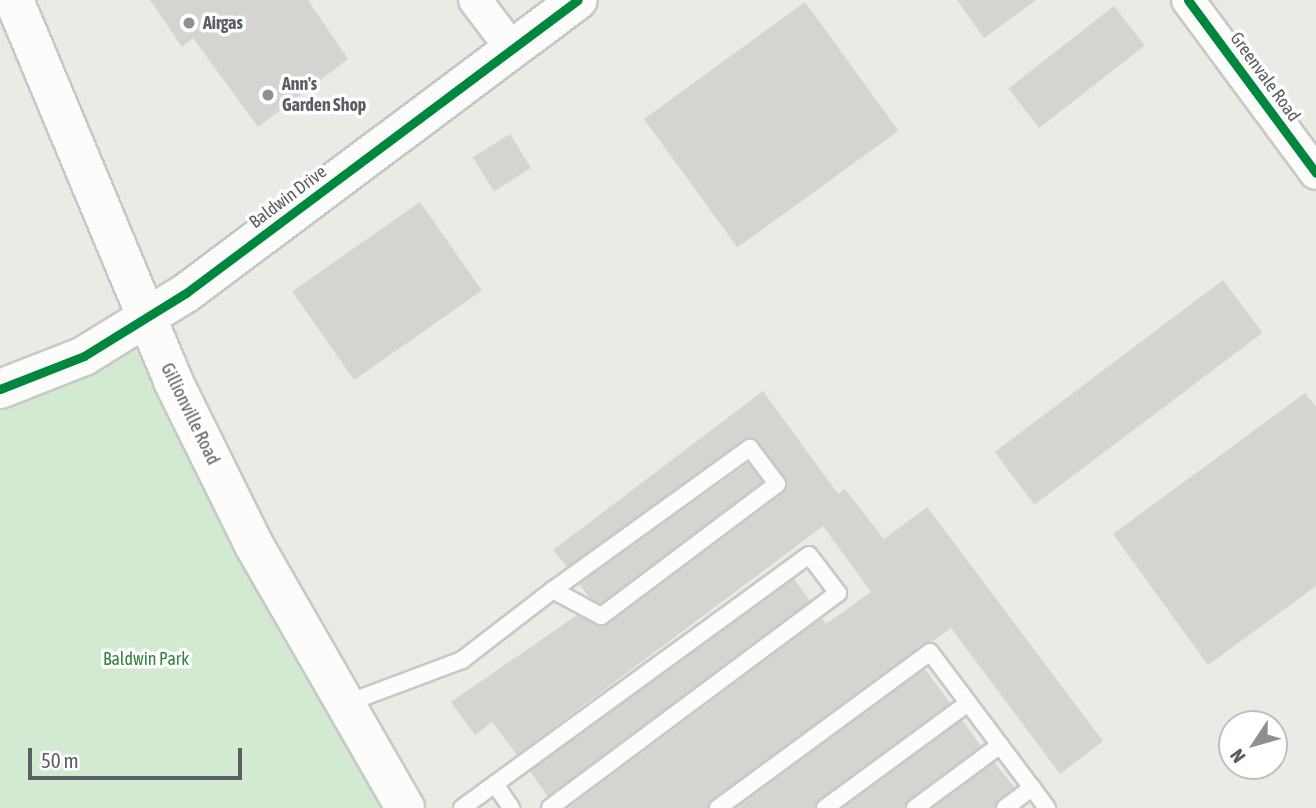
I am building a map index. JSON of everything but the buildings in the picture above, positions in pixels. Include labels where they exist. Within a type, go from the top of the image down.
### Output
[{"type":"main road","name":"Gillionville Road","points":[[14,0],[146,320],[254,545],[343,705],[405,808]]},
{"type":"main road","name":"Baldwin Drive","points":[[0,389],[75,360],[146,320],[577,0]]},
{"type":"street","points":[[475,0],[512,49]]},
{"type":"street","name":"Greenvale Road","points":[[1188,0],[1316,173]]},
{"type":"lane","points":[[343,705],[462,660],[552,590],[750,448],[777,484],[601,617],[552,590]]},
{"type":"lane","points":[[462,808],[810,555],[838,593],[550,808]]},
{"type":"lane","points":[[718,808],[930,652],[1047,808]]},
{"type":"lane","points":[[825,808],[968,703]]},
{"type":"lane","points":[[915,808],[1000,745]]},
{"type":"lane","points":[[495,784],[511,808]]},
{"type":"lane","points":[[1005,808],[1032,788]]},
{"type":"green space","name":"Baldwin Park","points":[[144,323],[401,808],[0,808],[0,392]]},
{"type":"cycle path","points":[[0,389],[84,356],[186,293],[577,0]]},
{"type":"cycle path","points":[[1188,0],[1316,173]]},
{"type":"place","name":"Airgas","points":[[189,23]]},
{"type":"place","name":"Ann's Garden Shop","points":[[268,95]]}]
